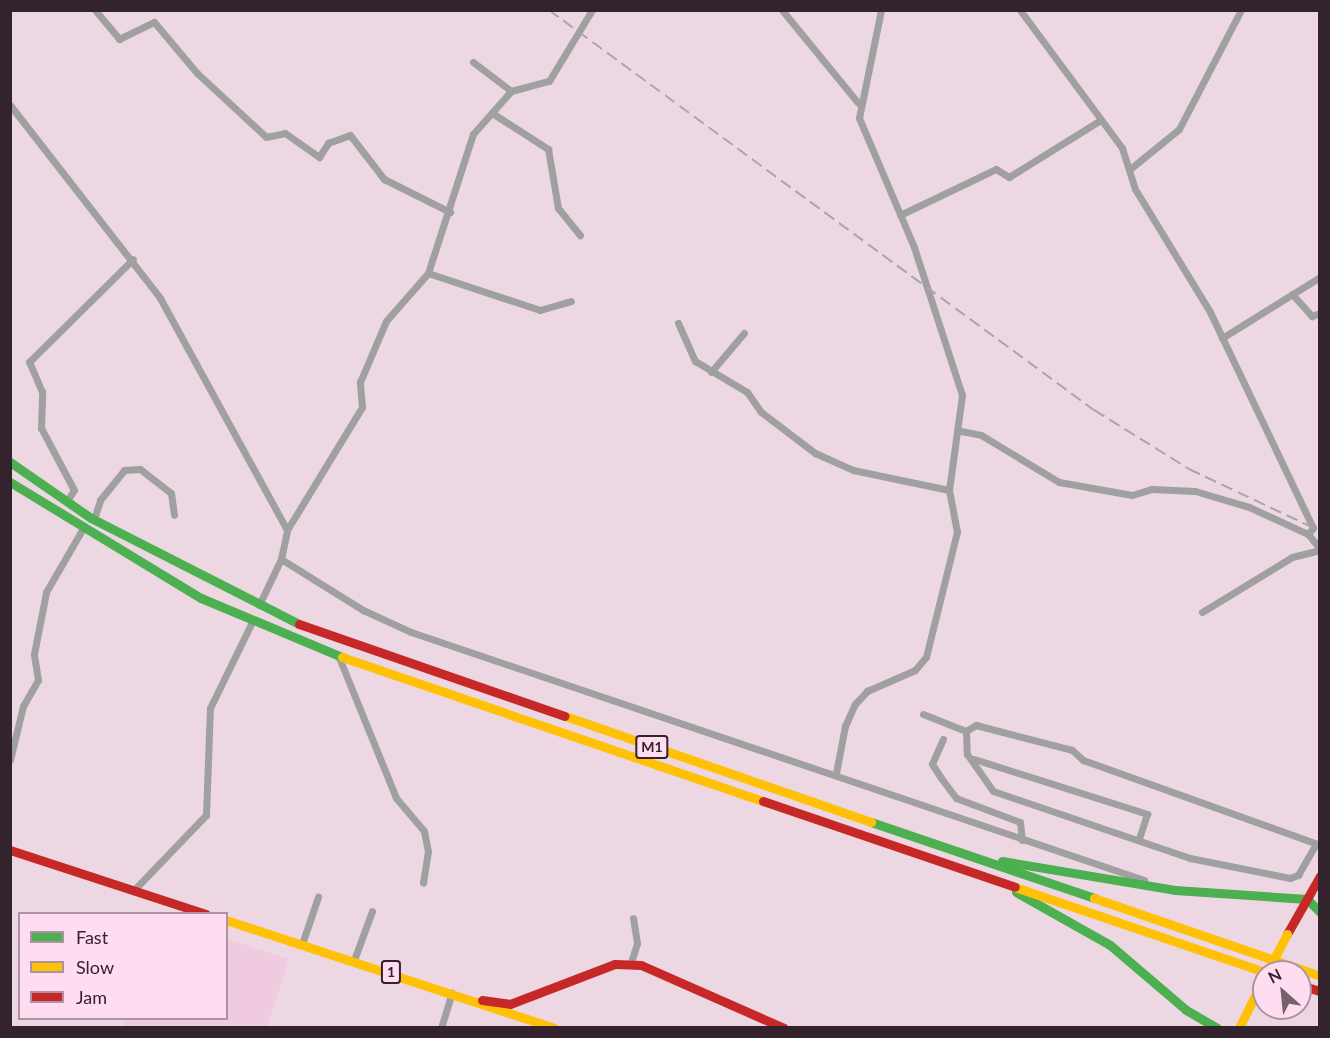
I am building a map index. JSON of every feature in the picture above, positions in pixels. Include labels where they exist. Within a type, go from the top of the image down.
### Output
[{"type":"main road","name":"M1","points":[[10,462],[94,519],[303,626],[1320,976]]},
{"type":"main road","name":"M1","points":[[10,482],[82,530],[201,598],[338,655],[1252,967]]},
{"type":"main road","points":[[10,850],[200,912]]},
{"type":"main road","points":[[965,855],[1175,890],[1307,899],[1320,912]]},
{"type":"main road","points":[[977,872],[1081,926],[1186,1010],[1217,1028]]},
{"type":"main road","points":[[1272,960],[1320,876]]},
{"type":"main road","name":"1","points":[[228,921],[482,1000],[554,1028]]},
{"type":"main road","points":[[482,1000],[510,1004],[615,964],[630,965],[663,973],[784,1028]]},
{"type":"main road","points":[[1239,1028],[1252,1000]]},
{"type":"street","points":[[95,10],[119,39],[145,21],[154,22],[196,74],[266,137],[285,133],[318,157],[328,143],[350,135],[384,179],[450,212]]},
{"type":"street","points":[[259,605],[281,559],[287,530],[362,407],[360,382],[386,321],[428,273],[450,212],[473,134],[511,91],[549,81],[592,10]]},
{"type":"street","points":[[782,10],[858,103]]},
{"type":"street","points":[[836,773],[845,726],[855,704],[867,690],[915,670],[926,657],[957,532],[949,490],[961,431],[962,395],[951,356],[900,215],[859,118],[858,103],[881,10]]},
{"type":"street","points":[[1020,10],[1099,121],[1122,148],[1135,189],[1222,338],[1313,528],[1308,534]]},
{"type":"street","points":[[1130,169],[1179,129],[1241,10]]},
{"type":"street","points":[[473,62],[511,91]]},
{"type":"street","points":[[10,105],[132,259],[160,298],[287,530]]},
{"type":"street","points":[[492,112],[548,148],[558,208],[580,235]]},
{"type":"street","points":[[900,215],[996,169],[1009,177],[1099,121]]},
{"type":"street","points":[[67,501],[74,489],[41,428],[42,392],[29,362],[132,259]]},
{"type":"street","points":[[428,273],[540,310],[571,301]]},
{"type":"street","points":[[1222,338],[1320,277]]},
{"type":"street","points":[[1292,294],[1312,316],[1320,314]]},
{"type":"street","points":[[678,323],[695,361],[739,386],[761,412],[832,462],[949,490]]},
{"type":"street","points":[[711,372],[744,333]]},
{"type":"street","points":[[961,431],[981,435],[1059,482],[1132,495],[1152,489],[1196,491],[1249,507],[1308,534],[1320,549],[1292,557],[1202,612]]},
{"type":"street","points":[[94,519],[100,500],[124,470],[140,469],[171,493],[174,515]]},
{"type":"street","points":[[10,760],[23,706],[38,680],[34,654],[46,592],[82,530]]},
{"type":"street","points":[[281,559],[363,610],[411,632],[836,773],[1022,840],[1175,890]]},
{"type":"street","points":[[133,891],[206,815],[210,708],[253,620]]},
{"type":"street","points":[[338,655],[396,798],[424,831],[428,851],[423,883]]},
{"type":"street","points":[[922,714],[966,731]]},
{"type":"street","points":[[966,731],[976,725],[1072,750],[1083,760],[1318,844],[1298,875],[1290,878],[1190,858],[1139,838],[993,791],[974,759]]},
{"type":"street","points":[[966,731],[967,754],[974,759],[1147,814],[1139,838]]},
{"type":"street","points":[[943,739],[932,764],[956,798],[1020,822],[1022,840]]},
{"type":"street","points":[[302,944],[318,897]]},
{"type":"street","points":[[354,960],[372,911]]},
{"type":"street","points":[[630,965],[637,943],[633,918]]},
{"type":"street","points":[[441,1028],[453,991]]},
{"type":"street","points":[[527,1017],[533,1028]]},
{"type":"shaded area","points":[[228,939],[289,959],[267,1027],[125,1027],[125,1020],[228,1020]]},
{"type":"railway","points":[[549,10],[1094,410],[1189,469],[1320,531]]},
{"type":"traffic: fast","points":[[10,462],[91,518],[299,624]]},
{"type":"traffic: fast","points":[[10,482],[201,598],[342,657]]},
{"type":"traffic: fast","points":[[871,822],[1094,898]]},
{"type":"traffic: fast","points":[[1002,861],[1175,890],[1307,899],[1320,912]]},
{"type":"traffic: fast","points":[[1016,892],[1110,945],[1186,1010],[1217,1028]]},
{"type":"traffic: slow","points":[[342,657],[763,801]]},
{"type":"traffic: slow","points":[[565,716],[871,822]]},
{"type":"traffic: slow","points":[[1015,887],[1252,968]]},
{"type":"traffic: slow","points":[[1094,898],[1320,976]]},
{"type":"traffic: slow","points":[[228,921],[554,1028]]},
{"type":"traffic: slow","points":[[1273,960],[1287,934]]},
{"type":"traffic: slow","points":[[1239,1028],[1252,1001]]},
{"type":"traffic: jam","points":[[299,624],[565,716]]},
{"type":"traffic: jam","points":[[763,801],[1015,887]]},
{"type":"traffic: jam","points":[[10,850],[200,912]]},
{"type":"traffic: jam","points":[[1287,934],[1320,876]]},
{"type":"traffic: jam","points":[[482,1000],[510,1004],[615,964],[641,965],[784,1028]]},
{"type":"traffic: jam","points":[[1312,989],[1320,991]]}]
